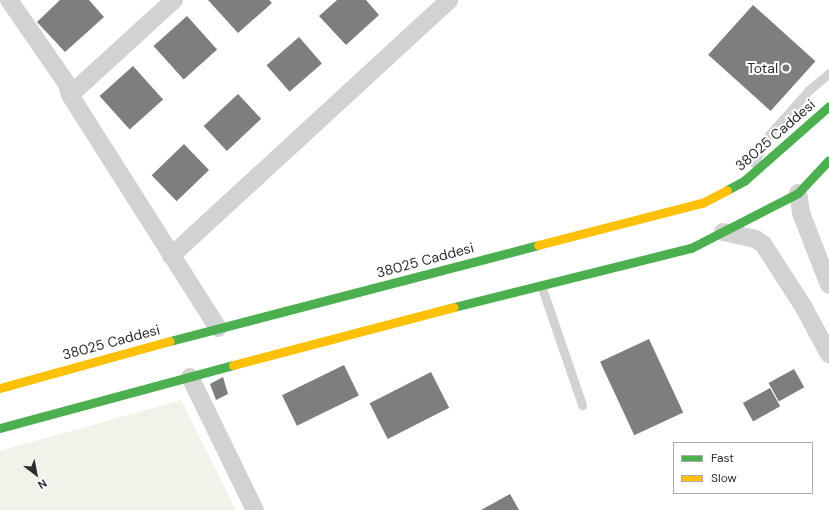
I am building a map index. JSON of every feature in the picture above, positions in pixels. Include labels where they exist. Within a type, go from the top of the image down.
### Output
[{"type":"main road","name":"38025 Caddesi","points":[[0,388],[218,328],[702,203],[744,181],[829,106]]},
{"type":"main road","points":[[0,428],[541,285],[690,248],[798,193],[829,160]]},
{"type":"street","points":[[9,0],[67,84],[70,95],[218,328]]},
{"type":"street","points":[[70,95],[174,0]]},
{"type":"street","points":[[172,256],[449,0]]},
{"type":"street","points":[[798,193],[802,213],[829,286]]},
{"type":"street","points":[[723,232],[755,238],[763,244],[804,306],[829,354]]},
{"type":"street","points":[[190,377],[254,510]]},
{"type":"lane","points":[[744,181],[768,136],[809,90],[829,74]]},
{"type":"lane","points":[[541,285],[582,405]]},
{"type":"shaded area","points":[[181,400],[236,510],[0,510],[0,451]]},
{"type":"building","points":[[60,0],[89,0],[104,17],[65,52],[37,22]]},
{"type":"building","points":[[208,0],[269,0],[272,3],[238,33]]},
{"type":"building","points":[[337,0],[366,0],[379,15],[346,45],[319,16]]},
{"type":"building","points":[[753,5],[815,61],[771,111],[708,55]]},
{"type":"building","points":[[187,16],[217,49],[184,80],[154,46]]},
{"type":"building","points":[[299,37],[322,63],[290,92],[267,65]]},
{"type":"building","points":[[133,66],[163,99],[130,130],[100,96]]},
{"type":"building","points":[[238,94],[261,119],[227,151],[204,126]]},
{"type":"building","points":[[184,144],[209,170],[177,201],[152,175]]},
{"type":"building","points":[[649,339],[683,412],[634,435],[600,362]]},
{"type":"building","points":[[344,365],[359,396],[297,426],[282,395]]},
{"type":"building","points":[[794,369],[804,387],[779,401],[769,383]]},
{"type":"building","points":[[431,372],[449,408],[388,439],[370,403]]},
{"type":"building","points":[[223,377],[228,394],[216,400],[210,384]]},
{"type":"building","points":[[770,388],[780,406],[753,421],[743,403]]},
{"type":"building","points":[[510,494],[519,510],[481,510]]},
{"type":"traffic: fast","points":[[727,190],[744,181],[829,106]]},
{"type":"traffic: fast","points":[[454,307],[691,248],[798,193],[829,160]]},
{"type":"traffic: fast","points":[[170,341],[538,245]]},
{"type":"traffic: fast","points":[[0,428],[233,365]]},
{"type":"traffic: slow","points":[[538,245],[702,203],[727,190]]},
{"type":"traffic: slow","points":[[233,365],[454,307]]},
{"type":"traffic: slow","points":[[0,388],[170,341]]},
{"type":"place","name":"Total","points":[[786,68]]}]
